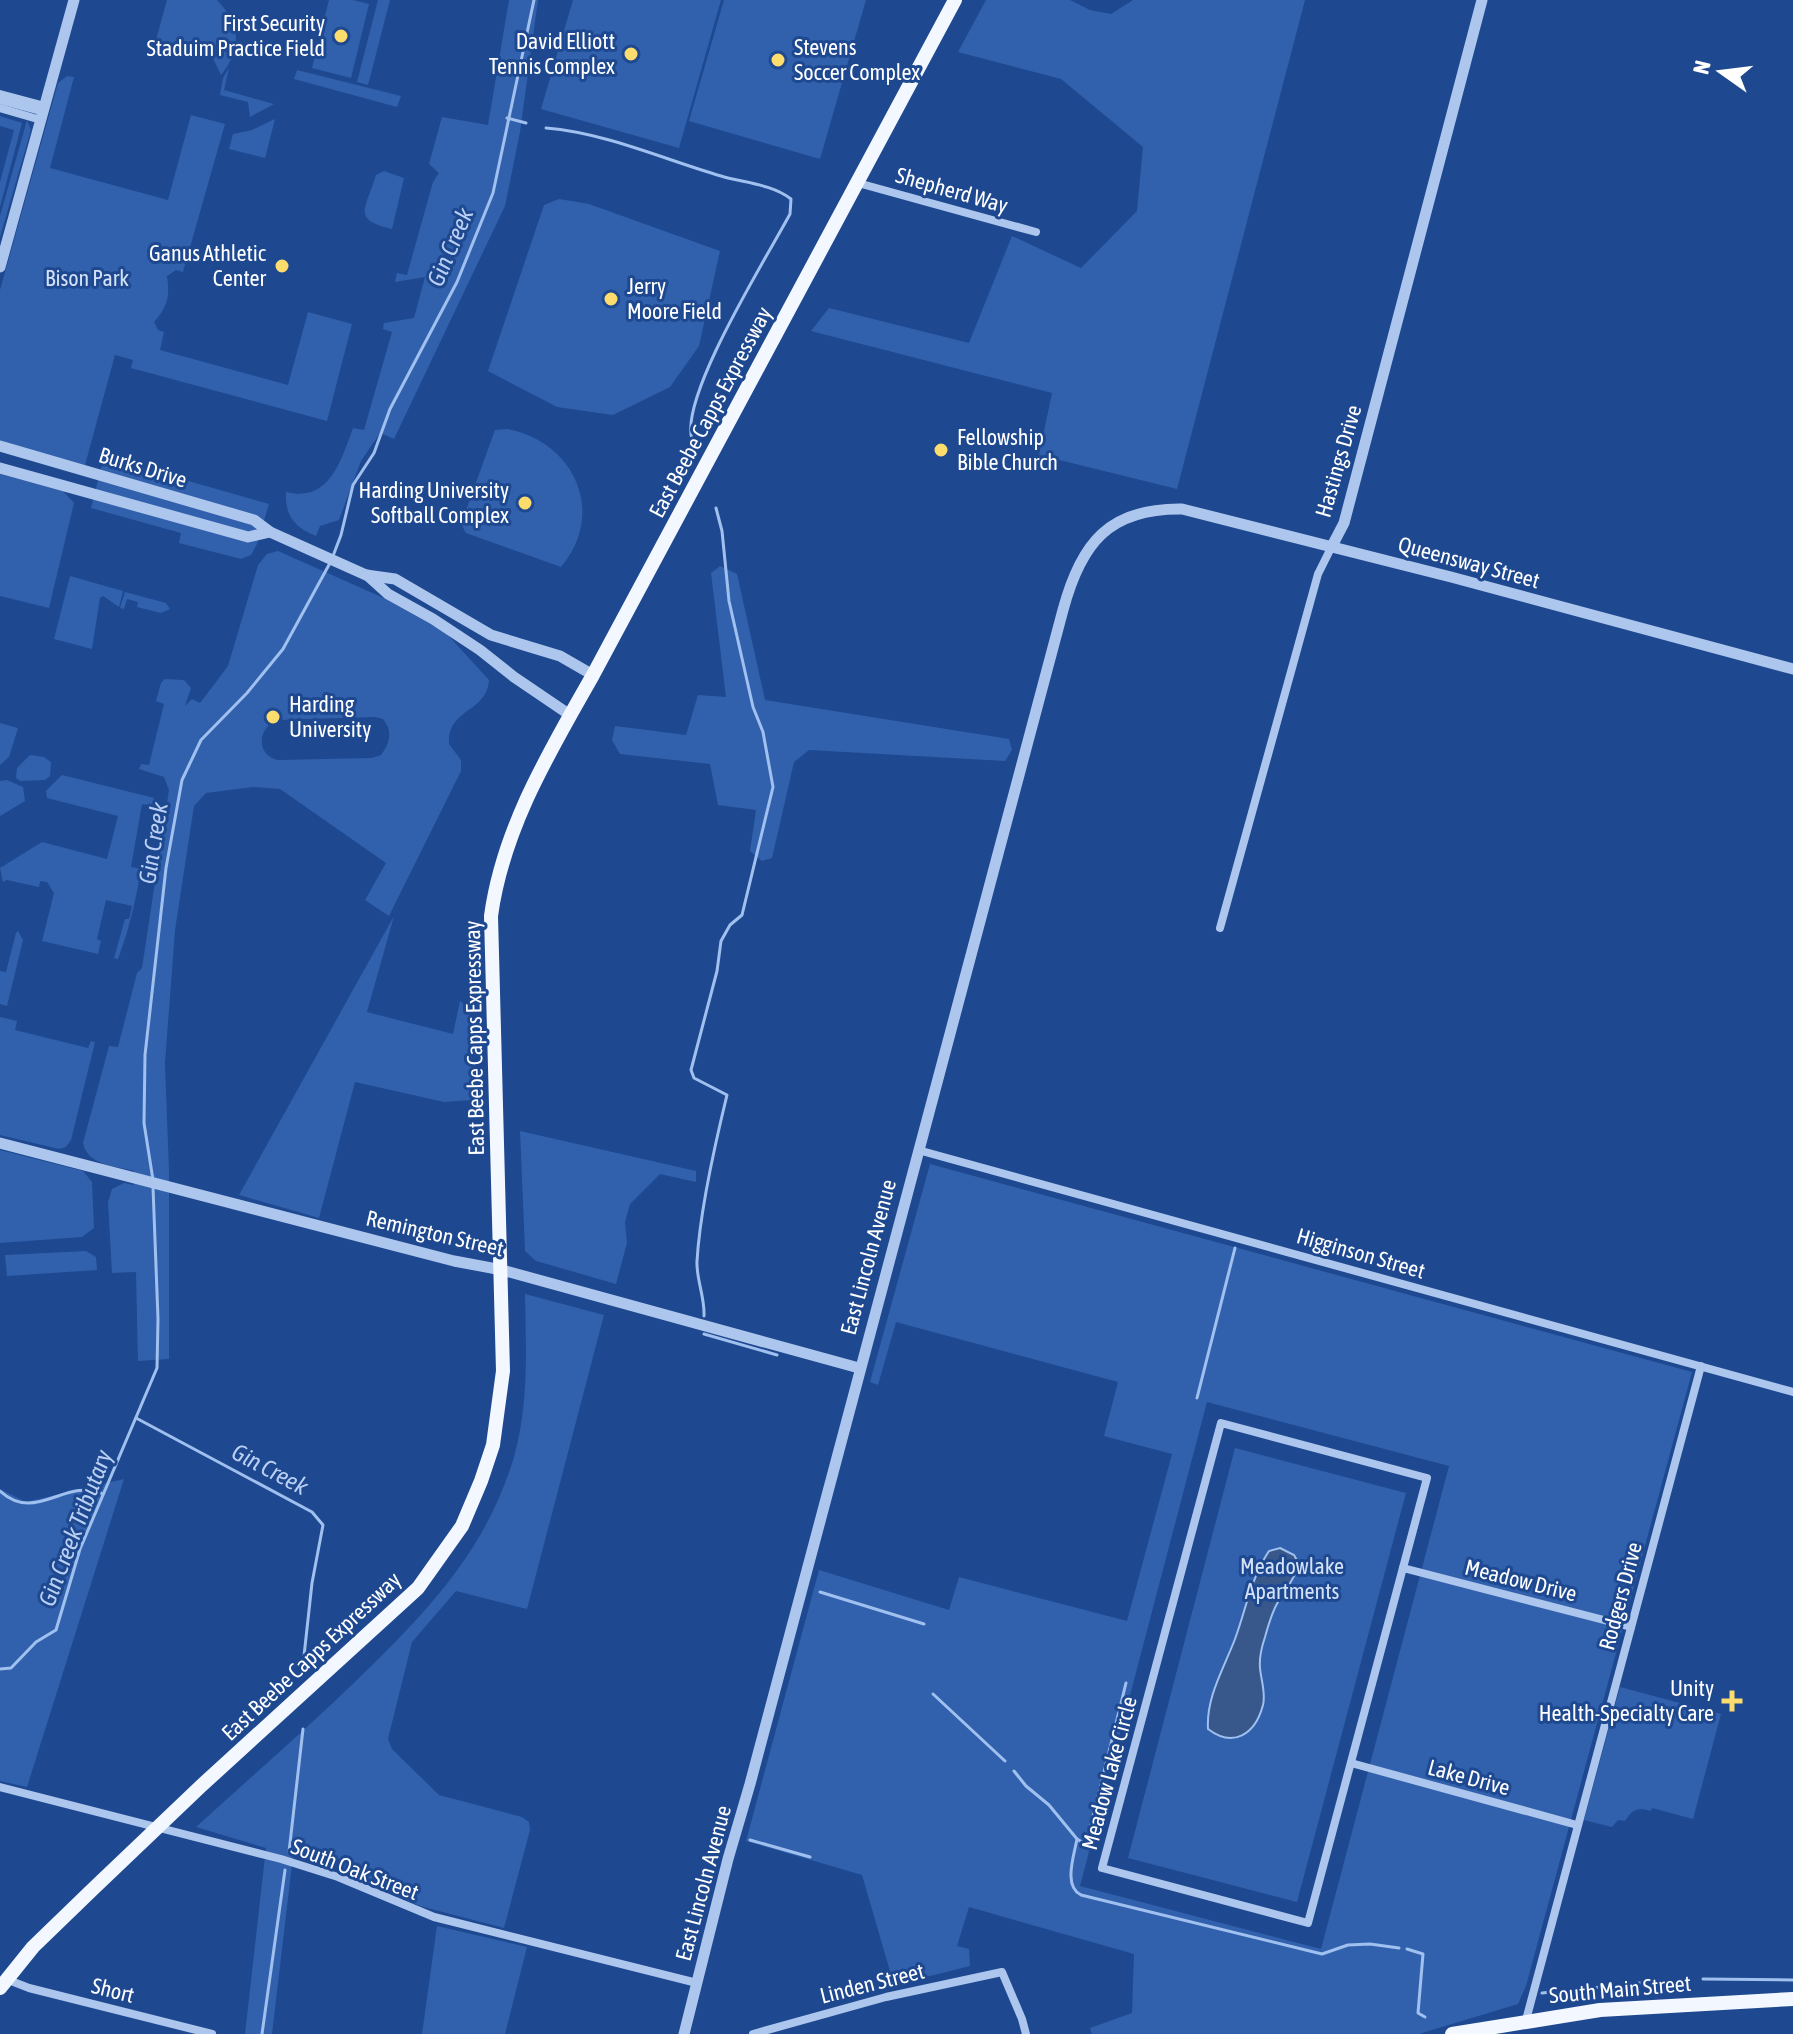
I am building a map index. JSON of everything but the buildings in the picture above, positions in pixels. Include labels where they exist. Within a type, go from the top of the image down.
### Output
[{"type":"main road","name":"East Beebe Capps Expressway","points":[[3,1983],[33,1947],[201,1786],[418,1588],[462,1526],[493,1445],[503,1371],[491,916],[495,887],[517,821],[546,758],[955,0]]},
{"type":"main road","name":"South Main Street","points":[[1452,2034],[1600,2010],[1793,1999]]},
{"type":"street","points":[[0,267],[74,0]]},
{"type":"street","name":"Hastings Drive","points":[[1220,928],[1318,574],[1344,523],[1482,0]]},
{"type":"street","points":[[0,94],[43,113]]},
{"type":"street","points":[[0,100],[43,113]]},
{"type":"street","points":[[0,108],[43,113]]},
{"type":"street","name":"Shepherd Way","points":[[858,183],[1036,232]]},
{"type":"street","name":"Burks Drive","points":[[0,446],[254,520],[270,532],[366,575],[395,579],[491,635],[560,656],[593,675]]},
{"type":"street","name":"Burks Drive","points":[[0,468],[248,537],[270,532]]},
{"type":"street","name":"Queensway Street","points":[[1132,514],[1182,509],[1793,669]]},
{"type":"street","name":"East Lincoln Avenue","points":[[684,2034],[728,1859],[1072,577],[1084,553],[1108,529],[1132,514]]},
{"type":"street","name":"Burks Drive","points":[[366,575],[388,594],[468,642],[570,715]]},
{"type":"street","name":"Remington Street","points":[[0,1143],[454,1261],[502,1270],[859,1368]]},
{"type":"street","name":"Higginson Street","points":[[918,1150],[1793,1392]]},
{"type":"street","name":"Rodgers Drive","points":[[1526,2020],[1701,1366]]},
{"type":"street","name":"Meadow Lake Circle","points":[[1221,1423],[1427,1478],[1403,1568],[1308,1923],[1102,1868],[1221,1423]]},
{"type":"street","name":"Meadow Drive","points":[[1403,1568],[1631,1627]]},
{"type":"street","name":"Lake Drive","points":[[1351,1763],[1577,1825]]},
{"type":"street","name":"South Oak Street","points":[[0,1787],[160,1827],[338,1877],[434,1917],[697,1983]]},
{"type":"street","name":"Linden Street","points":[[753,2034],[886,1997],[1002,1972],[1026,2034]]},
{"type":"street","name":"Short","points":[[3,1983],[212,2034]]},
{"type":"green space","points":[[167,0],[217,0],[225,9],[236,36],[233,55],[221,75],[212,56],[156,40]]},
{"type":"green space","name":"First Security Staduim Practice Field","points":[[329,0],[369,4],[351,78],[312,68]]},
{"type":"green space","points":[[378,0],[390,0],[368,85],[357,82]]},
{"type":"green space","points":[[509,0],[538,0],[520,132],[505,206],[394,439],[380,433],[361,461],[339,520],[320,526],[316,536],[292,520],[286,492],[301,494],[323,485],[338,466],[353,428],[364,430],[392,332],[383,329],[384,323],[414,318],[425,277],[395,282],[397,273],[407,275],[433,182],[439,173],[429,164],[442,117],[488,125]]},
{"type":"green space","name":"David Elliott Tennis Complex","points":[[573,0],[721,0],[679,148],[541,109]]},
{"type":"green space","name":"Stevens Soccer Complex","points":[[724,0],[866,0],[820,159],[689,121]]},
{"type":"green space","points":[[986,0],[1070,0],[1090,10],[1111,14],[1133,0],[1305,0],[1177,489],[1039,455],[1052,393],[811,331],[829,308],[969,343],[1012,236],[1081,268],[1137,211],[1143,147],[1061,79],[958,52]]},
{"type":"green space","points":[[229,68],[224,90],[274,104],[250,117],[248,102],[220,95],[223,78]]},
{"type":"green space","points":[[297,70],[401,96],[397,107],[294,79]]},
{"type":"green space","name":"Bison Park","points":[[67,76],[74,77],[50,168],[168,200],[191,115],[225,124],[183,272],[176,270],[167,276],[167,300],[154,322],[158,330],[164,332],[160,350],[288,385],[308,312],[352,324],[327,421],[131,368],[133,360],[115,355],[85,465],[0,442],[0,290],[58,83]]},
{"type":"green space","points":[[0,116],[22,123],[0,207],[0,182],[14,130],[0,126]]},
{"type":"green space","points":[[275,119],[265,158],[229,149],[233,134],[252,130]]},
{"type":"green space","points":[[27,120],[31,130],[0,237],[0,216]]},
{"type":"green space","points":[[384,171],[404,178],[392,229],[371,221],[365,211],[376,175]]},
{"type":"green space","name":"Jerry Moore Field","points":[[559,199],[589,204],[720,251],[699,346],[670,387],[613,415],[557,407],[488,371],[544,205]]},
{"type":"green space","name":"Harding University Softball Complex","points":[[507,429],[530,436],[550,448],[566,464],[576,482],[582,503],[581,524],[575,546],[561,567],[466,533],[461,524],[495,430]]},
{"type":"green space","points":[[104,457],[269,504],[251,555],[241,559],[179,543],[181,533],[91,508]]},
{"type":"green space","points":[[0,474],[63,491],[74,503],[49,608],[0,596]]},
{"type":"green space","points":[[278,551],[386,599],[446,633],[489,680],[482,699],[454,723],[450,732],[449,744],[461,760],[461,771],[389,916],[365,900],[386,863],[280,789],[253,787],[206,793],[194,806],[175,930],[165,1063],[169,1171],[169,1359],[138,1361],[136,1272],[112,1273],[108,1202],[112,1189],[124,1183],[134,1185],[134,1171],[96,1160],[83,1143],[109,1046],[118,1047],[137,973],[142,968],[169,790],[164,777],[139,769],[141,764],[149,765],[164,704],[156,701],[161,683],[165,679],[184,680],[191,688],[185,706],[192,699],[200,703],[228,666],[258,565],[267,554]],"holes":[[[383,719],[389,732],[387,746],[381,755],[372,758],[278,760],[266,753],[263,747],[266,729],[277,720]]]},
{"type":"green space","points":[[720,566],[737,574],[765,700],[1009,739],[1012,750],[1005,761],[809,750],[794,762],[772,858],[762,861],[750,851],[756,810],[718,805],[710,764],[620,754],[612,740],[615,726],[686,735],[698,695],[726,697],[711,573]]},
{"type":"green space","points":[[70,576],[123,591],[119,607],[103,596],[100,598],[92,649],[54,639]]},
{"type":"green space","points":[[125,592],[166,603],[170,609],[161,613],[137,607],[138,602],[127,599],[124,609],[120,608]]},
{"type":"green space","points":[[0,723],[18,728],[9,757],[0,765]]},
{"type":"green space","points":[[30,755],[44,757],[51,762],[50,776],[45,780],[20,781],[16,778],[17,768]]},
{"type":"green space","points":[[62,775],[154,798],[153,806],[142,804],[131,867],[141,869],[132,915],[118,959],[114,958],[132,906],[106,900],[97,939],[101,941],[98,954],[42,941],[54,893],[47,882],[40,881],[39,887],[7,880],[3,882],[0,868],[42,842],[107,859],[118,816],[47,798],[46,791]]},
{"type":"green space","points":[[7,780],[23,787],[25,801],[0,816],[0,781]]},
{"type":"green space","points":[[394,916],[367,1012],[453,1034],[460,1001],[471,1008],[473,1100],[444,1102],[355,1082],[319,1218],[239,1195]]},
{"type":"green space","points":[[18,931],[23,940],[7,1006],[0,1004],[0,971],[6,972]]},
{"type":"green space","points":[[0,1017],[17,1021],[15,1030],[88,1048],[91,1041],[95,1042],[71,1140],[66,1147],[59,1149],[0,1135]]},
{"type":"green space","points":[[520,1131],[696,1171],[696,1182],[660,1174],[630,1204],[625,1222],[627,1243],[616,1284],[536,1261],[525,1251]]},
{"type":"green space","points":[[0,1150],[83,1171],[92,1182],[94,1228],[82,1237],[0,1243]]},
{"type":"green space","points":[[930,1164],[1692,1372],[1526,1986],[1518,2004],[1419,2034],[1092,2034],[1090,2028],[1132,2013],[1134,1954],[969,1907],[957,1946],[969,1949],[970,1966],[894,1985],[862,1875],[746,1841],[819,1570],[949,1610],[959,1577],[1127,1621],[1172,1454],[1104,1436],[1118,1382],[896,1322],[878,1385],[870,1382]],"holes":[[[1207,1402],[1449,1466],[1321,1949],[1080,1886]]]},
{"type":"green space","points":[[86,1251],[96,1257],[97,1270],[7,1276],[5,1255]]},
{"type":"green space","points":[[525,1294],[604,1315],[527,1609],[456,1591],[412,1642],[388,1739],[392,1749],[439,1795],[522,1817],[529,1822],[530,1830],[504,1928],[420,1906],[334,1867],[293,1856],[272,2034],[245,2034],[266,1848],[196,1827],[318,1717],[407,1630],[470,1551],[502,1491],[519,1437],[526,1376]]},
{"type":"green space","name":"Meadowlake Apartments","points":[[1235,1448],[1406,1493],[1297,1902],[1128,1858]]},
{"type":"green space","points":[[124,1479],[27,1787],[0,1781],[0,1489],[26,1502]]},
{"type":"green space","points":[[1620,1687],[1721,1714],[1693,1819],[1652,1808],[1651,1811],[1636,1810],[1625,1821],[1618,1820],[1612,1827],[1584,1820]]},
{"type":"green space","points":[[437,1926],[527,1947],[505,2034],[422,2034]]},
{"type":"shaded area","points":[[1280,1548],[1294,1555],[1299,1564],[1274,1610],[1263,1644],[1260,1664],[1263,1705],[1249,1731],[1234,1738],[1217,1735],[1208,1729],[1213,1694],[1258,1572],[1269,1551]]},
{"type":"waterway","name":"Gin Creek","points":[[333,556],[353,485],[374,453],[390,409],[457,282],[493,193],[534,0]]},
{"type":"waterway","points":[[507,118],[526,123]]},
{"type":"waterway","points":[[546,128],[612,141],[721,176],[767,187],[791,199],[790,214],[711,361],[692,419],[692,439]]},
{"type":"waterway","points":[[704,1316],[697,1268],[701,1220],[727,1095],[694,1078],[691,1070],[717,971],[721,941],[730,925],[742,915],[773,787],[763,732],[753,707],[729,601],[722,531],[716,508]]},
{"type":"waterway","name":"Gin Creek","points":[[153,1180],[144,1123],[145,1055],[166,868],[182,780],[201,740],[247,693],[283,649],[330,563]]},
{"type":"waterway","name":"Gin Creek Tributary","points":[[0,1669],[11,1668],[36,1642],[56,1630],[80,1549],[157,1368],[153,1187]]},
{"type":"waterway","points":[[1197,1398],[1235,1248]]},
{"type":"waterway","points":[[704,1334],[777,1355]]},
{"type":"waterway","name":"Gin Creek","points":[[136,1418],[312,1512],[323,1525],[312,1583],[303,1665]]},
{"type":"waterway","points":[[0,1491],[13,1500],[26,1503],[76,1491],[89,1490],[103,1494]]},
{"type":"waterway","points":[[820,1592],[924,1624]]},
{"type":"waterway","points":[[1014,1771],[1049,1805],[1077,1839],[1087,1841],[1126,1683]]},
{"type":"waterway","points":[[933,1694],[1005,1761]]},
{"type":"waterway","name":"Gin Creek","points":[[289,1852],[303,1729]]},
{"type":"waterway","points":[[1077,1839],[1071,1878],[1072,1885],[1081,1895],[1322,1954],[1348,1945],[1399,1948]]},
{"type":"waterway","points":[[750,1840],[810,1857]]},
{"type":"waterway","name":"Gin Creek","points":[[262,2034],[285,1870]]},
{"type":"waterway","points":[[1407,1949],[1423,1954],[1418,2013],[1425,2017]]},
{"type":"waterway","points":[[1703,1979],[1793,1980]]},
{"type":"waterway","points":[[1542,1993],[1660,1981]]},
{"type":"place","name":"First Security Staduim Practice Field","points":[[341,36]]},
{"type":"place","name":"David Elliott Tennis Complex","points":[[631,54]]},
{"type":"place","name":"Stevens Soccer Complex","points":[[778,60]]},
{"type":"place","name":"Ganus Athletic Center","points":[[282,266]]},
{"type":"place","name":"Jerry Moore Field","points":[[611,299]]},
{"type":"place","name":"Fellowship Bible Church","points":[[941,450]]},
{"type":"place","name":"Harding University Softball Complex","points":[[525,503]]},
{"type":"place","name":"Harding University","points":[[273,717]]},
{"type":"place","name":"Unity Health-Specialty Care","points":[[1732,1701]]}]
